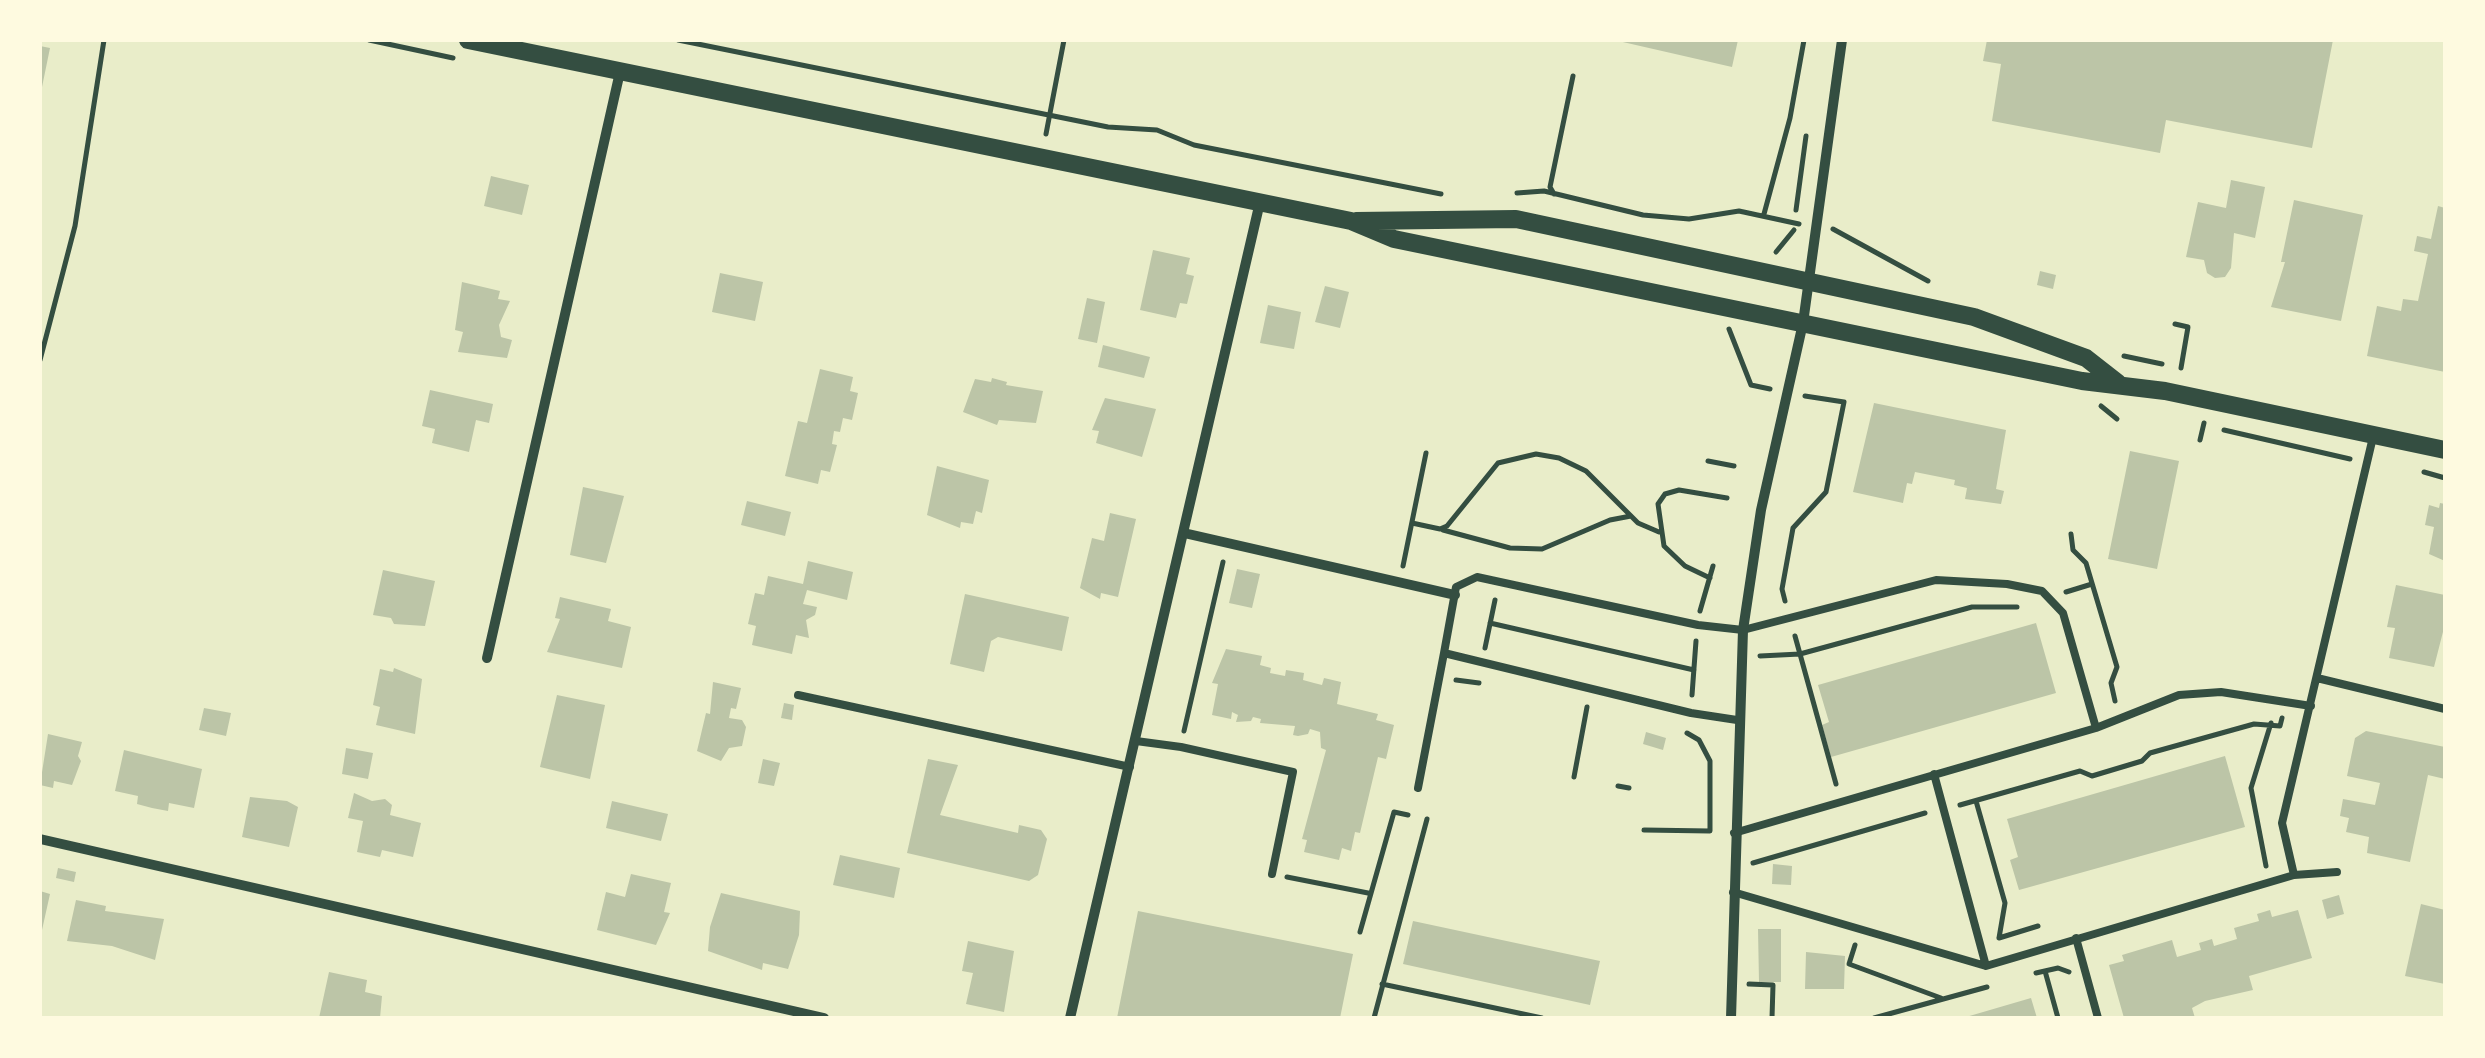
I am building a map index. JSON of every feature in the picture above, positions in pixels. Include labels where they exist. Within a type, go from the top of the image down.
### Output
[{"type":"street","points":[[468,40],[1351,221],[1394,238],[2082,381],[2119,383],[2445,450]]},
{"type":"street","points":[[1731,1018],[1737,720],[1744,630],[1761,510],[1803,323],[1842,40]]},
{"type":"street","points":[[487,658],[620,72]]},
{"type":"street","points":[[1070,1018],[1260,202]]},
{"type":"street","points":[[1351,221],[1516,218],[1974,317],[2086,358],[2119,383]]},
{"type":"street","points":[[1184,533],[1454,595]]},
{"type":"street","points":[[40,840],[824,1018]]},
{"type":"lane","points":[[2294,875],[2282,823],[2373,434]]},
{"type":"lane","points":[[1418,788],[1454,595],[1460,583],[1470,578],[1698,625],[1744,630],[1936,580],[2007,584],[2042,591],[2056,602],[2096,728]]},
{"type":"lane","points":[[1444,652],[1691,713],[1737,720]]},
{"type":"lane","points":[[2318,678],[2445,708]]},
{"type":"lane","points":[[1734,832],[2096,728],[2199,692],[2311,706]]},
{"type":"lane","points":[[798,695],[1130,766]]},
{"type":"lane","points":[[1136,741],[1181,746],[1293,772],[1272,874]]},
{"type":"lane","points":[[1934,774],[1986,966]]},
{"type":"lane","points":[[1734,892],[1986,966],[2294,875],[2337,872]]},
{"type":"lane","points":[[2076,938],[2098,1018]]},
{"type":"path","points":[[40,360],[76,226],[104,40]]},
{"type":"path","points":[[678,40],[1050,116],[1156,130],[1194,145],[1444,195]]},
{"type":"path","points":[[1042,157],[1064,40]]},
{"type":"path","points":[[1764,214],[1790,118],[1804,40]]},
{"type":"path","points":[[1556,196],[1550,187],[1573,76]]},
{"type":"path","points":[[1769,255],[1789,240],[1795,226],[1802,158]]},
{"type":"path","points":[[1500,194],[1544,191],[1643,214],[1689,219],[1721,212],[1764,214],[1795,226]]},
{"type":"path","points":[[1643,214],[1670,230]]},
{"type":"path","points":[[1836,233],[1856,238],[1932,284]]},
{"type":"path","points":[[1726,321],[1751,385]]},
{"type":"path","points":[[2175,324],[2188,326],[2181,368]]},
{"type":"path","points":[[2185,340],[2195,341]]},
{"type":"path","points":[[1809,397],[1844,402],[1826,492],[1793,528],[1782,588],[1840,802]]},
{"type":"path","points":[[2203,426],[2367,462]]},
{"type":"path","points":[[1399,584],[1426,453]]},
{"type":"path","points":[[1440,529],[1462,513],[1498,462],[1527,454],[1559,458],[1586,471],[1631,516],[1647,529],[1659,532]]},
{"type":"path","points":[[1708,462],[1734,466]]},
{"type":"path","points":[[2418,469],[2445,478]]},
{"type":"path","points":[[1710,578],[1672,556],[1659,532],[1658,504],[1665,494],[1684,490],[1727,498]]},
{"type":"path","points":[[1412,523],[1510,548],[1542,549],[1610,520],[1631,516]]},
{"type":"path","points":[[2071,534],[2073,550],[2086,563],[2116,667],[2111,683],[2120,718]]},
{"type":"path","points":[[1181,746],[1225,556]]},
{"type":"path","points":[[1701,603],[1713,566]]},
{"type":"path","points":[[1485,647],[1499,582]]},
{"type":"path","points":[[1760,656],[1800,654],[1972,608],[2044,609],[2063,593],[2092,584]]},
{"type":"path","points":[[1490,624],[1694,670]]},
{"type":"path","points":[[1692,696],[1695,648]]},
{"type":"path","points":[[1438,678],[1496,687]]},
{"type":"path","points":[[1569,702],[1587,706],[1574,777]]},
{"type":"path","points":[[1750,864],[2080,772],[2092,776],[2142,761],[2150,753],[2262,722]]},
{"type":"path","points":[[2268,882],[2251,788],[2271,724]]},
{"type":"path","points":[[1644,830],[1710,831],[1710,761],[1699,740],[1676,730]]},
{"type":"path","points":[[1618,786],[1628,788]]},
{"type":"path","points":[[1976,801],[2005,903],[1999,938]]},
{"type":"path","points":[[1360,932],[1368,892],[1394,812],[1408,815]]},
{"type":"path","points":[[1374,1018],[1426,819]]},
{"type":"path","points":[[1272,874],[1368,892]]},
{"type":"path","points":[[1856,946],[1850,964],[1944,999]]},
{"type":"path","points":[[2045,971],[2058,1018]]},
{"type":"path","points":[[1382,984],[1542,1018]]},
{"type":"path","points":[[1749,984],[1773,986],[1772,1018]]},
{"type":"path","points":[[1874,1018],[1989,986]]},
{"type":"building","points":[[1614,40],[1738,40],[1732,67]]},
{"type":"building","points":[[1987,40],[2333,40],[2312,148],[2166,120],[2160,153],[1992,121],[2001,64],[1983,61]]},
{"type":"building","points":[[40,46],[50,48],[42,87],[40,87]]},
{"type":"building","points":[[491,176],[529,185],[522,215],[484,206]]},
{"type":"building","points":[[2231,180],[2265,187],[2255,238],[2234,233],[2231,268],[2225,277],[2215,278],[2207,273],[2204,260],[2186,257],[2198,202],[2226,208]]},
{"type":"building","points":[[2294,200],[2363,215],[2341,321],[2271,307],[2285,262],[2281,262]]},
{"type":"building","points":[[2438,206],[2445,208],[2445,372],[2367,356],[2377,306],[2401,311],[2403,299],[2418,301],[2428,254],[2414,251],[2417,236],[2431,239]]},
{"type":"building","points":[[1153,250],[1190,258],[1186,274],[1194,276],[1187,304],[1180,303],[1176,318],[1140,310]]},
{"type":"building","points":[[2040,271],[2056,275],[2053,289],[2037,285]]},
{"type":"building","points":[[720,273],[763,282],[755,321],[712,312]]},
{"type":"building","points":[[462,282],[500,291],[498,299],[510,301],[499,325],[501,337],[512,340],[507,358],[458,352],[463,332],[455,330]]},
{"type":"building","points":[[1325,286],[1349,292],[1340,328],[1315,322]]},
{"type":"building","points":[[1087,298],[1105,302],[1097,343],[1078,339]]},
{"type":"building","points":[[1268,305],[1301,312],[1294,349],[1260,343]]},
{"type":"building","points":[[1103,345],[1150,357],[1144,378],[1098,367]]},
{"type":"building","points":[[820,369],[853,377],[850,391],[858,393],[852,420],[843,418],[840,432],[834,431],[832,444],[837,445],[830,472],[821,470],[818,484],[785,476],[798,421],[807,423]]},
{"type":"building","points":[[992,378],[1007,382],[1006,385],[1043,391],[1036,423],[999,420],[997,425],[963,412],[975,379],[991,382]]},
{"type":"building","points":[[430,390],[493,404],[489,423],[476,420],[469,452],[432,443],[435,429],[422,426]]},
{"type":"building","points":[[1105,398],[1156,409],[1142,457],[1096,443],[1099,431],[1092,430]]},
{"type":"building","points":[[1874,403],[2006,430],[1996,489],[2004,491],[2001,504],[1965,499],[1967,488],[1954,485],[1955,480],[1915,472],[1912,484],[1907,483],[1903,503],[1853,492]]},
{"type":"building","points":[[2130,451],[2179,461],[2157,569],[2108,559]]},
{"type":"building","points":[[937,466],[989,480],[982,513],[976,511],[973,524],[961,522],[960,528],[927,515]]},
{"type":"building","points":[[583,487],[624,496],[606,563],[570,555]]},
{"type":"building","points":[[747,501],[791,512],[785,536],[741,525]]},
{"type":"building","points":[[2440,503],[2445,504],[2445,561],[2429,554],[2434,527],[2425,525],[2429,505],[2439,508]]},
{"type":"building","points":[[1110,513],[1136,519],[1118,597],[1101,593],[1100,599],[1080,588],[1092,538],[1104,541]]},
{"type":"building","points":[[808,561],[853,572],[847,600],[807,590],[803,604],[817,607],[815,615],[806,620],[809,638],[796,635],[792,654],[752,645],[756,626],[748,624],[755,593],[764,595],[768,576],[803,584]]},
{"type":"building","points":[[1237,569],[1260,574],[1252,608],[1229,603]]},
{"type":"building","points":[[383,570],[435,581],[425,626],[394,624],[391,618],[373,615]]},
{"type":"building","points":[[2396,585],[2445,595],[2445,624],[2434,667],[2389,658],[2395,628],[2387,627]]},
{"type":"building","points":[[965,594],[1069,617],[1062,651],[998,637],[991,641],[984,672],[950,664]]},
{"type":"building","points":[[560,597],[611,609],[608,621],[631,627],[622,668],[547,652],[560,619],[555,618]]},
{"type":"building","points":[[2036,623],[2056,693],[1831,757],[1822,725],[1829,722],[1818,685]]},
{"type":"building","points":[[1226,649],[1262,656],[1260,665],[1271,668],[1270,673],[1304,673],[1303,680],[1322,685],[1324,678],[1341,682],[1337,704],[1378,714],[1376,720],[1394,725],[1386,759],[1378,757],[1360,833],[1355,832],[1351,851],[1342,848],[1339,860],[1304,852],[1307,840],[1302,839],[1326,750],[1321,748],[1320,732],[1310,729],[1308,734],[1298,736],[1293,735],[1295,726],[1260,723],[1261,719],[1253,717],[1251,721],[1236,722],[1238,715],[1232,712],[1231,719],[1212,715],[1218,684],[1212,683]]},
{"type":"building","points":[[394,668],[422,679],[415,734],[376,725],[380,707],[373,705],[380,669],[393,672]]},
{"type":"building","points":[[713,682],[741,688],[736,709],[731,708],[729,718],[742,720],[746,727],[742,746],[729,748],[721,761],[697,751],[706,713],[710,714]]},
{"type":"building","points":[[557,695],[605,705],[590,779],[540,767]]},
{"type":"building","points":[[784,703],[794,705],[792,720],[781,718]]},
{"type":"building","points":[[204,708],[231,713],[226,736],[199,730]]},
{"type":"building","points":[[2366,731],[2445,747],[2445,779],[2428,775],[2410,862],[2367,853],[2369,837],[2346,832],[2349,818],[2340,816],[2343,799],[2375,805],[2380,783],[2347,776],[2355,738]]},
{"type":"building","points":[[1646,732],[1666,738],[1663,750],[1643,744]]},
{"type":"building","points":[[48,734],[82,742],[78,756],[81,761],[72,785],[54,781],[53,788],[40,785]]},
{"type":"building","points":[[346,748],[373,753],[368,779],[342,774]]},
{"type":"building","points":[[124,750],[202,769],[194,808],[169,803],[168,811],[152,808],[137,804],[138,796],[115,791]]},
{"type":"building","points":[[2225,756],[2245,827],[2019,890],[2010,860],[2018,857],[2007,819]]},
{"type":"building","points":[[763,759],[780,763],[774,786],[758,783]]},
{"type":"building","points":[[928,759],[958,765],[940,815],[1018,833],[1019,825],[1041,830],[1047,839],[1038,875],[1029,881],[907,853]]},
{"type":"building","points":[[354,793],[372,801],[385,799],[392,805],[390,815],[421,823],[413,857],[382,850],[380,857],[357,852],[363,821],[348,818]]},
{"type":"building","points":[[250,797],[287,801],[298,807],[289,847],[242,837]]},
{"type":"building","points":[[612,801],[668,814],[661,841],[606,828]]},
{"type":"building","points":[[840,855],[900,868],[894,898],[833,885]]},
{"type":"building","points":[[1773,864],[1792,866],[1791,885],[1772,884]]},
{"type":"building","points":[[58,868],[76,872],[74,882],[56,878]]},
{"type":"building","points":[[631,874],[671,883],[664,912],[670,913],[656,945],[597,930],[606,892],[625,897]]},
{"type":"building","points":[[40,891],[50,894],[42,930],[40,930]]},
{"type":"building","points":[[721,893],[800,911],[799,935],[788,969],[763,963],[762,970],[708,951],[710,927]]},
{"type":"building","points":[[2339,895],[2344,914],[2327,919],[2322,900]]},
{"type":"building","points":[[76,900],[106,906],[105,911],[164,919],[155,960],[112,946],[67,941]]},
{"type":"building","points":[[2421,904],[2445,910],[2445,984],[2405,976]]},
{"type":"building","points":[[2270,910],[2272,917],[2298,910],[2312,958],[2249,976],[2253,990],[2205,1001],[2192,1008],[2195,1018],[2124,1018],[2109,965],[2124,961],[2122,955],[2172,940],[2177,957],[2201,950],[2199,943],[2212,939],[2214,946],[2237,939],[2234,928],[2259,921],[2257,914]]},
{"type":"building","points":[[1138,911],[1353,954],[1340,1018],[1117,1018]]},
{"type":"building","points":[[1413,921],[1600,961],[1590,1005],[1403,964]]},
{"type":"building","points":[[1758,929],[1781,929],[1781,982],[1759,982]]},
{"type":"building","points":[[968,941],[1014,951],[1004,1012],[966,1004],[973,973],[962,971]]},
{"type":"building","points":[[1806,952],[1845,956],[1844,989],[1805,989]]},
{"type":"building","points":[[329,972],[367,980],[365,992],[382,996],[380,1018],[319,1018]]},
{"type":"building","points":[[2031,998],[2037,1018],[1966,1018],[1966,1017]]}]
